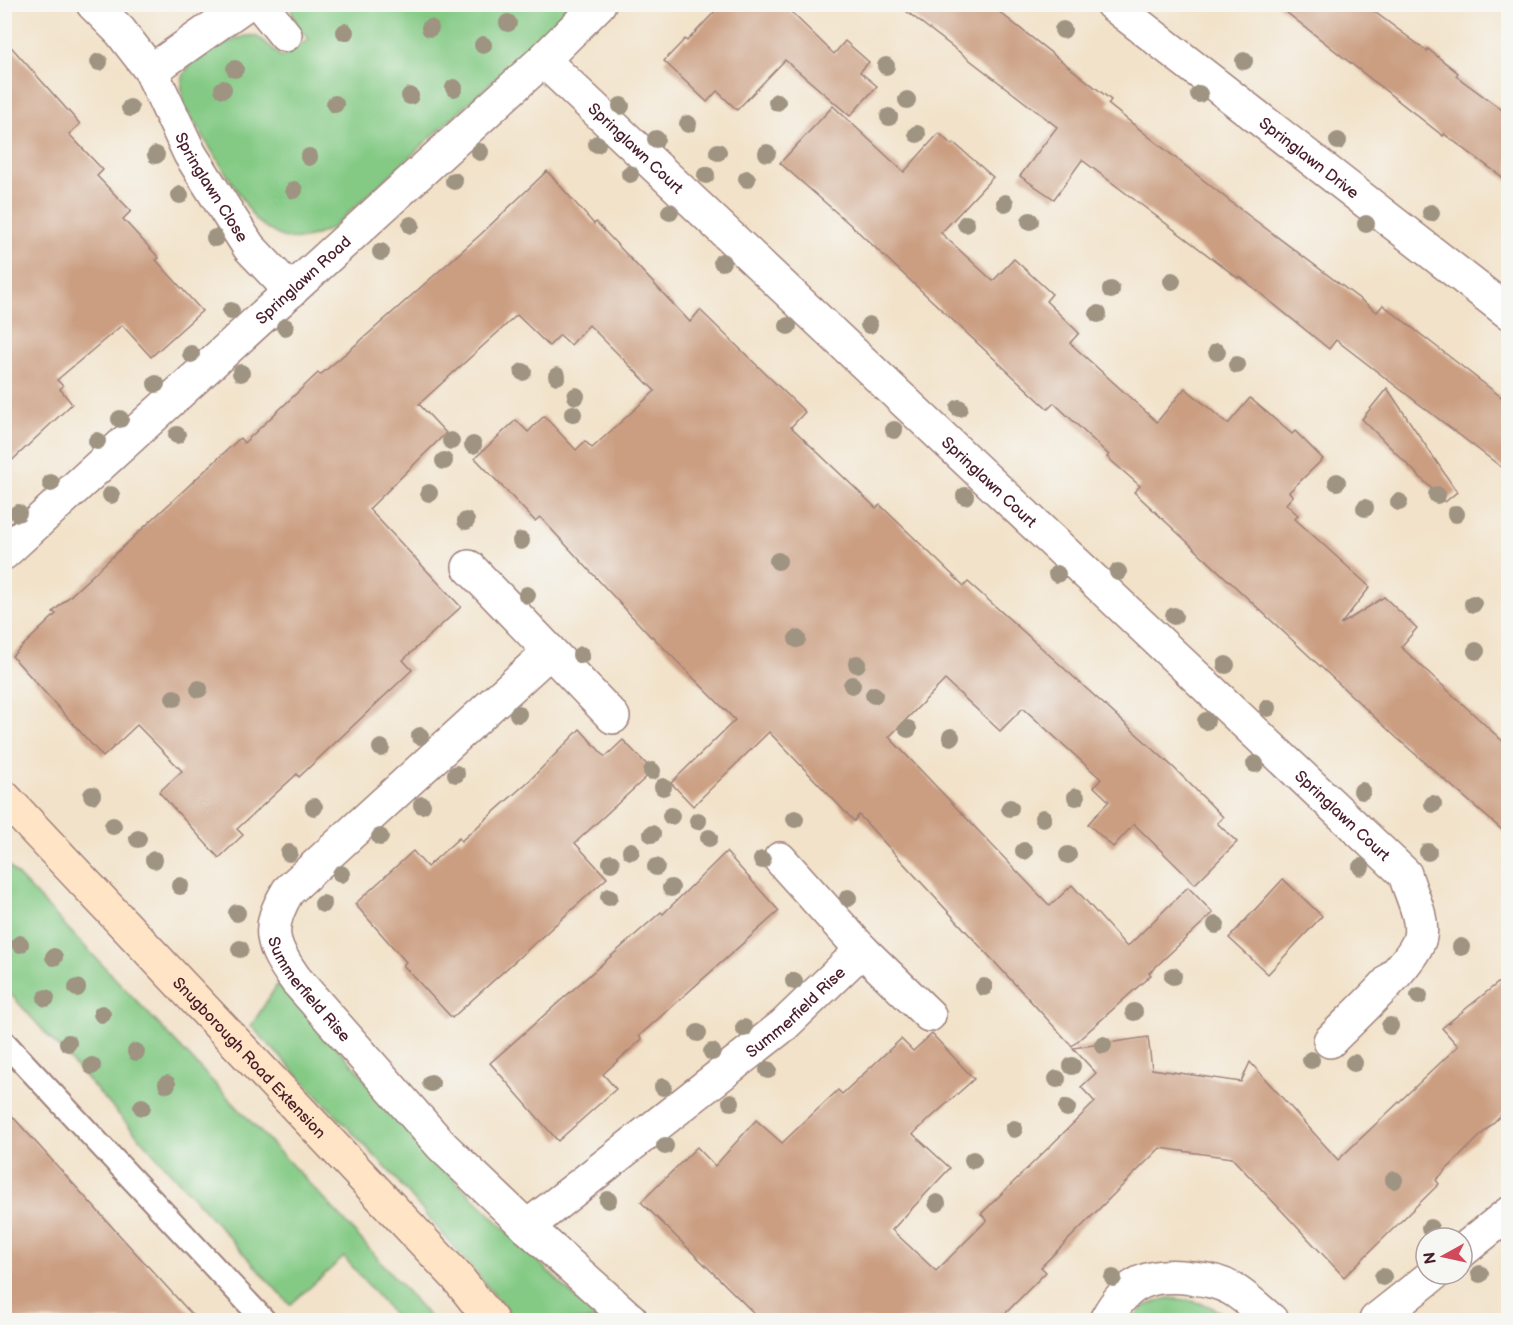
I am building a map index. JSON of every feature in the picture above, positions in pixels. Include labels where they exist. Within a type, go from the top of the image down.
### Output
[{"type":"main road","name":"Snugborough Road Extension","points":[[4,797],[456,1275],[491,1320]]},
{"type":"street","name":"Springlawn Close","points":[[93,4],[120,31],[151,71],[190,154],[249,247],[291,291]]},
{"type":"street","points":[[151,71],[246,4]]},
{"type":"street","points":[[260,4],[285,35]]},
{"type":"street","name":"Springlawn Road","points":[[4,553],[543,60],[599,4]]},
{"type":"street","name":"Springlawn Drive","points":[[1112,4],[1509,312]]},
{"type":"street","name":"Springlawn Court","points":[[543,60],[1405,874],[1419,915],[1420,936],[1409,957],[1330,1041]]},
{"type":"street","points":[[469,567],[548,652],[613,717]]},
{"type":"street","name":"Summerfield Rise","points":[[548,652],[288,891],[274,914],[274,936],[279,956],[321,1009],[442,1146],[527,1227],[632,1320]]},
{"type":"street","points":[[780,859],[862,950],[929,1015]]},
{"type":"street","name":"Summerfield Rise","points":[[527,1227],[784,1024],[862,950]]},
{"type":"street","points":[[1474,1242],[1509,1214]]},
{"type":"street","points":[[1106,1320],[1115,1302],[1137,1285],[1153,1277],[1167,1274],[1199,1278],[1232,1289],[1271,1320]]},
{"type":"street","points":[[1376,1320],[1419,1286]]},
{"type":"lane","points":[[4,1042],[264,1320]]},
{"type":"green space","points":[[290,5],[570,5],[522,54],[332,228],[310,237],[292,239],[274,233],[255,219],[183,105],[182,91],[183,76],[188,68],[209,52],[230,41],[255,36],[281,57],[309,39],[297,26]]},
{"type":"green space","points":[[4,861],[343,1219],[432,1320],[398,1320],[344,1257],[290,1305],[5,988]]},
{"type":"green space","points":[[279,982],[458,1183],[598,1320],[516,1320],[389,1171],[251,1026]]},
{"type":"green space","points":[[1168,1298],[1202,1304],[1232,1320],[1130,1320],[1145,1306]]},
{"type":"building","points":[[722,4],[783,4],[834,54],[845,41],[869,62],[860,72],[877,86],[850,116],[785,60],[737,110],[717,91],[707,102],[664,61],[685,39],[687,41]]},
{"type":"building","points":[[897,4],[989,4],[1111,100],[1108,104],[1236,206],[1377,312],[1383,305],[1509,403],[1509,473],[1336,340],[1329,349],[1239,276],[1238,278],[1082,160],[1054,199],[1020,176],[1057,127]]},
{"type":"building","points":[[1276,4],[1364,4],[1427,51],[1428,49],[1458,73],[1456,76],[1509,115],[1509,182],[1444,134],[1443,136]]},
{"type":"building","points":[[4,39],[80,124],[69,134],[103,170],[97,176],[131,211],[123,219],[159,258],[156,260],[202,311],[151,357],[122,325],[57,380],[63,386],[60,389],[72,404],[4,468]]},
{"type":"building","points":[[833,106],[904,172],[939,133],[993,177],[941,233],[993,281],[1014,259],[1052,294],[1046,301],[1079,333],[1070,343],[1157,422],[1185,388],[1228,424],[1250,398],[1292,434],[1295,431],[1323,459],[1289,492],[1293,496],[1286,504],[1298,515],[1295,519],[1370,587],[1340,625],[1384,597],[1417,628],[1401,647],[1509,747],[1509,836],[1398,739],[1134,492],[1140,486],[1107,457],[1109,455],[1054,403],[1048,409],[853,227],[780,163]]},
{"type":"building","points":[[547,171],[594,224],[596,222],[690,322],[700,310],[805,412],[791,427],[876,508],[880,505],[964,586],[968,582],[1024,632],[1173,767],[1223,817],[1217,823],[1237,842],[1195,884],[1134,824],[1113,847],[1088,824],[1109,801],[1094,787],[1101,779],[1023,708],[1000,731],[945,680],[889,737],[1050,906],[1072,885],[1127,947],[1188,887],[1213,913],[1149,973],[1151,975],[1072,1046],[859,815],[854,821],[769,732],[693,806],[671,783],[735,720],[651,637],[540,517],[535,521],[475,458],[516,420],[528,432],[544,416],[576,450],[585,441],[592,448],[655,391],[589,325],[571,345],[560,335],[549,346],[517,315],[419,404],[446,433],[369,509],[461,607],[403,660],[412,670],[299,777],[297,774],[237,829],[243,835],[219,858],[159,792],[182,771],[137,725],[103,757],[12,656],[56,614],[53,612],[240,438],[244,443],[318,373],[320,375],[359,342],[480,235]]},
{"type":"building","points":[[1387,388],[1457,492],[1445,502],[1362,419]]},
{"type":"building","points":[[580,729],[605,757],[623,740],[653,771],[575,843],[607,878],[452,1018],[403,965],[406,962],[355,904],[413,851],[427,867],[459,838],[461,841],[530,780]]},
{"type":"building","points":[[726,852],[779,911],[639,1036],[642,1039],[603,1074],[616,1089],[558,1141],[490,1063],[661,912],[663,914]]},
{"type":"building","points":[[1283,879],[1322,916],[1268,974],[1229,938]]},
{"type":"building","points":[[1509,974],[1509,1107],[1436,1180],[1439,1184],[1344,1277],[1232,1158],[1160,1148],[1041,1267],[1046,1272],[999,1320],[761,1320],[641,1202],[697,1147],[715,1166],[756,1120],[782,1143],[838,1090],[842,1094],[901,1039],[913,1051],[932,1034],[974,1079],[913,1134],[950,1168],[892,1230],[936,1271],[987,1220],[981,1214],[1095,1102],[1081,1087],[1096,1073],[1073,1048],[1148,1037],[1152,1069],[1241,1082],[1250,1062],[1338,1160],[1458,1046],[1442,1028]]},
{"type":"building","points":[[4,1107],[123,1239],[197,1320],[4,1320]]}]
